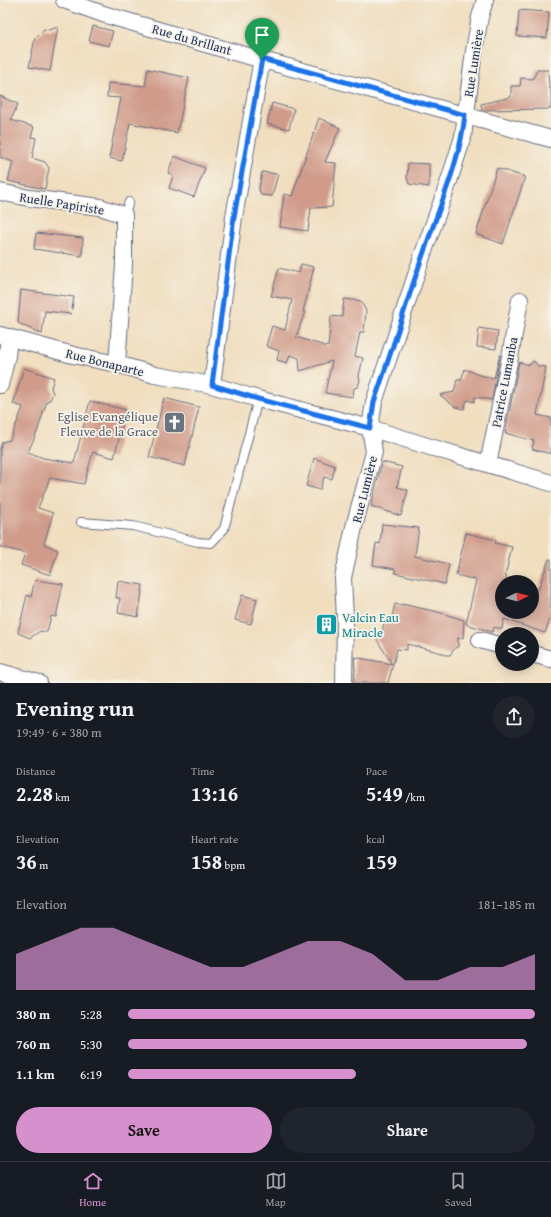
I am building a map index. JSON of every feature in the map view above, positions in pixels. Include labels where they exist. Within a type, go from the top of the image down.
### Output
[{"type":"street","name":"Rue du Brillant","points":[[64,0],[103,14],[551,139]]},
{"type":"street","name":"Rue Lumière","points":[[344,683],[345,619],[343,578],[354,527],[374,452],[370,428],[374,402],[462,137],[478,24],[485,0]]},
{"type":"street","points":[[212,385],[234,217],[262,59]]},
{"type":"street","name":"Ruelle Papiriste","points":[[0,192],[29,198],[100,207],[126,208],[124,265],[117,364]]},
{"type":"street","name":"Patrice Lumanba","points":[[488,464],[520,300]]},
{"type":"street","points":[[0,385],[7,356],[5,336]]},
{"type":"street","name":"Rue Bonaparte","points":[[5,336],[73,355],[117,364],[155,375],[212,385],[258,399],[370,428],[551,483]]},
{"type":"street","points":[[480,640],[495,644]]},
{"type":"street","points":[[539,656],[551,659]]},
{"type":"street","points":[[0,672],[39,683]]},
{"type":"lane","points":[[81,522],[133,526],[198,542],[211,543],[224,529],[258,399]]},
{"type":"building","points":[[519,10],[549,12],[547,38],[517,36]]},
{"type":"building","points":[[93,26],[113,31],[109,46],[89,41]]},
{"type":"building","points":[[58,27],[50,71],[29,67],[35,38],[44,29],[49,30]]},
{"type":"building","points":[[148,69],[189,78],[177,133],[130,123],[122,161],[109,158],[121,98],[107,97],[108,83],[145,86]]},
{"type":"building","points":[[537,70],[548,70],[549,88],[551,88],[551,109],[482,110],[481,104],[511,97],[511,86],[520,86],[521,78],[533,79]]},
{"type":"building","points":[[0,96],[18,104],[11,120],[34,127],[31,137],[36,138],[32,158],[45,162],[49,168],[45,189],[8,181],[13,162],[0,157]]},
{"type":"building","points":[[272,103],[294,109],[289,129],[267,124]]},
{"type":"building","points":[[319,118],[340,128],[325,162],[336,163],[332,207],[311,208],[308,231],[280,227],[284,194],[292,196]]},
{"type":"building","points":[[174,156],[205,168],[194,197],[169,188],[173,175],[168,173]]},
{"type":"building","points":[[408,163],[429,164],[429,187],[409,184],[407,178]]},
{"type":"building","points":[[497,168],[525,177],[503,244],[476,234]]},
{"type":"building","points":[[262,172],[278,174],[272,196],[261,195],[259,189]]},
{"type":"building","points":[[36,233],[83,238],[82,256],[34,249]]},
{"type":"building","points":[[301,264],[314,267],[303,312],[305,312],[296,337],[328,347],[331,316],[342,317],[344,299],[361,301],[366,311],[364,332],[360,332],[355,356],[363,358],[359,376],[360,380],[358,387],[354,388],[353,397],[325,393],[332,361],[300,371],[299,358],[290,355],[287,363],[277,360],[279,351],[266,346],[272,326],[285,330],[292,300],[271,296],[279,268],[299,273]]},
{"type":"building","points":[[21,290],[74,297],[71,314],[45,311],[42,334],[18,323]]},
{"type":"building","points":[[479,328],[498,331],[496,349],[477,347]]},
{"type":"building","points":[[500,355],[492,400],[475,397],[474,402],[467,400],[464,409],[455,407],[440,395],[454,392],[457,380],[461,380],[465,369],[479,375],[494,378]]},
{"type":"building","points":[[534,361],[538,366],[546,367],[537,415],[551,418],[551,454],[532,449],[534,441],[505,433],[519,362],[529,365]]},
{"type":"building","points":[[24,368],[54,378],[51,388],[53,393],[50,400],[47,401],[37,432],[28,452],[43,458],[74,463],[90,401],[126,410],[114,458],[93,452],[84,484],[50,478],[38,508],[53,513],[44,544],[58,550],[50,575],[21,565],[25,553],[0,547],[0,449],[2,442],[10,440],[23,407],[13,404]]},
{"type":"building","points":[[164,398],[199,407],[185,466],[149,457]]},
{"type":"building","points":[[314,458],[335,466],[332,479],[324,477],[320,490],[306,486]]},
{"type":"building","points":[[382,462],[402,467],[397,487],[408,490],[401,516],[371,506]]},
{"type":"building","points":[[382,524],[419,528],[415,556],[449,564],[445,584],[395,573],[395,569],[373,565],[376,543],[380,544]]},
{"type":"building","points":[[466,533],[496,540],[495,543],[512,547],[505,575],[495,575],[495,619],[504,619],[502,627],[494,627],[492,632],[466,624],[476,580],[456,575]]},
{"type":"building","points":[[549,559],[551,559],[551,617],[545,633],[539,631],[539,627],[527,627],[504,619],[539,619],[539,587]]},
{"type":"building","points":[[35,580],[63,584],[56,617],[51,616],[47,632],[40,631],[30,638],[18,633],[27,595],[31,597]]},
{"type":"building","points":[[118,581],[143,585],[138,617],[118,613],[120,598],[116,598]]},
{"type":"building","points":[[242,595],[257,599],[251,624],[235,620]]},
{"type":"building","points":[[395,604],[402,606],[402,604],[438,612],[464,620],[463,638],[458,638],[458,647],[456,647],[450,655],[445,655],[407,644],[407,650],[397,649],[388,683],[354,683],[354,657],[392,664],[377,640],[378,635],[382,632],[385,619],[391,621]]},
{"type":"place","name":"Eglise Evangélique Fleuve de la Grace","points":[[174,423]]},
{"type":"place","name":"Valcin Eau Miracle","points":[[326,624]]},
{"type":"route","points":[[262,59],[465,115],[462,137],[448,184],[374,402],[370,428],[258,399],[212,385],[234,217],[262,59]]}]
